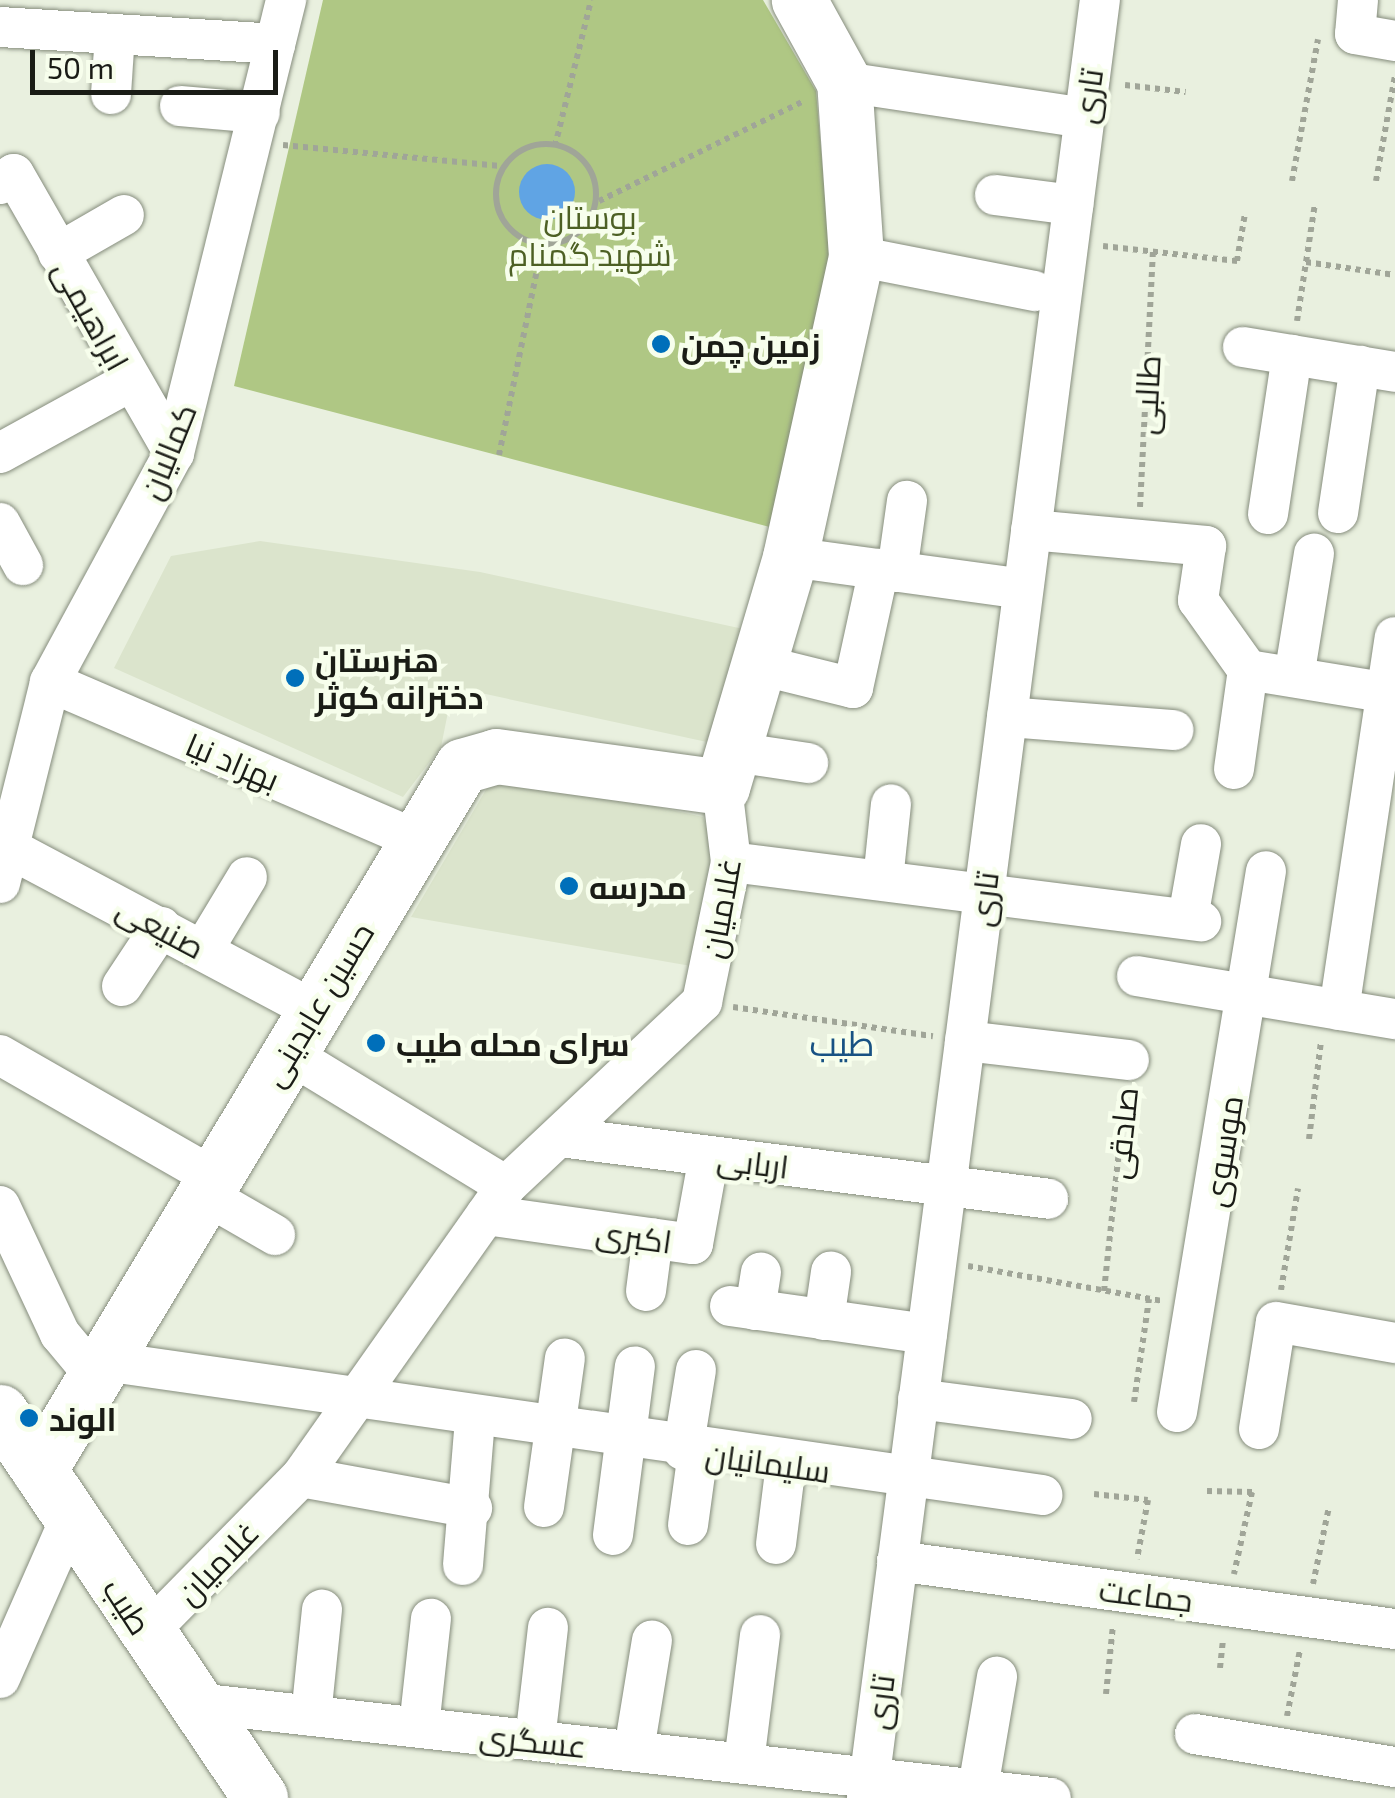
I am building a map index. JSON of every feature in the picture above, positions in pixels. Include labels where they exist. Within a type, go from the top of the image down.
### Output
[{"type":"street","name":"کمالیان","points":[[3,865],[50,682],[174,453],[286,0]]},
{"type":"street","name":"غلامیان","points":[[146,1634],[301,1477],[358,1404],[496,1200],[702,1002],[732,862],[728,770],[790,558],[856,256],[844,82],[800,0]]},
{"type":"street","name":"تاری","points":[[868,1787],[1100,0]]},
{"type":"street","points":[[1357,17],[1395,41]]},
{"type":"street","points":[[0,27],[275,44]]},
{"type":"street","points":[[111,94],[115,34]]},
{"type":"street","points":[[844,82],[1087,99]]},
{"type":"street","points":[[180,106],[257,128]]},
{"type":"street","name":"ابراهیمی","points":[[7,179],[58,253],[128,382],[174,453]]},
{"type":"street","points":[[994,196],[1070,224]]},
{"type":"street","points":[[58,253],[124,214]]},
{"type":"street","points":[[856,256],[1035,290]]},
{"type":"street","points":[[1243,347],[1378,369],[1338,513]]},
{"type":"street","points":[[1268,514],[1292,355]]},
{"type":"street","points":[[0,453],[128,382]]},
{"type":"street","points":[[756,664],[853,688],[907,501]]},
{"type":"street","points":[[0,523],[23,565]]},
{"type":"street","points":[[1031,530],[1206,546],[1198,600],[1248,670],[1234,769]]},
{"type":"street","points":[[1294,677],[1314,554]]},
{"type":"street","points":[[790,558],[1024,589]]},
{"type":"street","points":[[1332,1009],[1391,693],[1395,637]]},
{"type":"street","points":[[1248,670],[1391,693]]},
{"type":"street","name":"بهزاد نیا","points":[[50,682],[415,840]]},
{"type":"street","points":[[1007,716],[1173,730]]},
{"type":"street","name":"حسین عابدینی","points":[[20,1464],[100,1369],[415,840],[474,757],[728,770]]},
{"type":"street","points":[[728,770],[808,763]]},
{"type":"street","points":[[883,880],[891,804]]},
{"type":"street","points":[[732,862],[1194,919],[1200,844]]},
{"type":"street","name":"صنیعی","points":[[3,865],[161,927],[203,950],[496,1200]]},
{"type":"street","name":"موسوی","points":[[1178,1412],[1266,870]]},
{"type":"street","points":[[203,950],[247,877]]},
{"type":"street","points":[[122,986],[161,927]]},
{"type":"street","points":[[1137,976],[1395,1019]]},
{"type":"street","points":[[965,1041],[1128,1060]]},
{"type":"street","points":[[0,1055],[209,1186],[275,1235]]},
{"type":"street","name":"اربابی","points":[[560,1137],[1048,1199]]},
{"type":"street","name":"اکبری","points":[[496,1200],[692,1244],[709,1156]]},
{"type":"street","points":[[0,1206],[60,1334],[100,1369]]},
{"type":"street","points":[[646,1291],[653,1238]]},
{"type":"street","points":[[824,1320],[831,1272]]},
{"type":"street","points":[[749,1296],[824,1320],[927,1334]]},
{"type":"street","points":[[1258,1429],[1276,1322],[1395,1343]]},
{"type":"street","points":[[544,1507],[565,1358]]},
{"type":"street","points":[[613,1534],[635,1366]]},
{"type":"street","name":"سلیمانیان","points":[[100,1369],[908,1481],[1042,1495]]},
{"type":"street","points":[[688,1525],[696,1370]]},
{"type":"street","points":[[918,1399],[1072,1419]]},
{"type":"street","name":"طیب","points":[[0,1412],[20,1464],[71,1518],[260,1798]]},
{"type":"street","points":[[463,1566],[472,1508],[475,1420]]},
{"type":"street","points":[[776,1544],[786,1464]]},
{"type":"street","points":[[301,1477],[472,1508]]},
{"type":"street","points":[[4,1661],[71,1518]]},
{"type":"street","name":"جماعت","points":[[897,1562],[1227,1603],[1395,1629]]},
{"type":"street","points":[[311,1716],[322,1610]]},
{"type":"street","points":[[419,1728],[431,1619]]},
{"type":"street","points":[[535,1740],[548,1628]]},
{"type":"street","points":[[744,1762],[760,1635]]},
{"type":"street","points":[[634,1750],[652,1640]]},
{"type":"street","points":[[995,1792],[997,1677]]},
{"type":"street","name":"عسگری","points":[[196,1704],[744,1762],[868,1787],[1051,1798]]},
{"type":"street","points":[[1196,1734],[1282,1746],[1385,1776]]},
{"type":"path","points":[[555,146],[591,0]]},
{"type":"path","points":[[1292,181],[1318,38],[1357,17]]},
{"type":"path","points":[[1376,181],[1395,75]]},
{"type":"path","points":[[500,166],[495,213],[513,233],[543,241],[588,224],[599,200],[844,82]]},
{"type":"path","points":[[1087,99],[1186,92]]},
{"type":"path","points":[[257,128],[500,166],[555,146],[588,163],[599,200]]},
{"type":"path","points":[[1292,355],[1315,203]]},
{"type":"path","points":[[1070,224],[1153,248],[1237,261],[1245,212]]},
{"type":"path","points":[[499,455],[543,241]]},
{"type":"path","name":"طالبی","points":[[1138,541],[1153,248]]},
{"type":"path","points":[[1306,262],[1395,275]]},
{"type":"path","points":[[702,1002],[965,1041]]},
{"type":"path","points":[[1309,1140],[1332,1009]]},
{"type":"path","name":"صادقی","points":[[1104,1291],[1128,1060]]},
{"type":"path","points":[[1276,1322],[1298,1188]]},
{"type":"path","points":[[936,1260],[1197,1307]]},
{"type":"path","points":[[1134,1402],[1149,1299]]},
{"type":"path","points":[[1207,1491],[1252,1492],[1227,1603]]},
{"type":"path","points":[[1094,1494],[1148,1500],[1123,1592],[1106,1694]]},
{"type":"path","points":[[1282,1746],[1329,1506]]},
{"type":"shaded area","name":"هنرستان دخترانه کوثر","points":[[260,541],[480,572],[748,630],[707,742],[453,687],[441,747],[403,797],[114,668],[171,556]]},
{"type":"shaded area","name":"مدرسه","points":[[497,771],[703,817],[717,855],[691,966],[411,917]]},
{"type":"green space","name":"بوستان شهید گمنام","points":[[323,0],[763,0],[816,91],[830,253],[789,532],[234,386]]},
{"type":"water","points":[[547,164],[566,173],[575,192],[566,211],[547,220],[528,211],[519,192],[528,173]]},
{"type":"place","name":"زمین چمن","points":[[661,344]]},
{"type":"place","name":"هنرستان دخترانه کوثر","points":[[295,678]]},
{"type":"place","name":"مدرسه","points":[[569,886]]},
{"type":"place","name":"سرای محله طیب","points":[[376,1043]]},
{"type":"place","name":"الوند","points":[[29,1418]]},
{"type":"district","name":"طیب","points":[[842,1042]]}]
